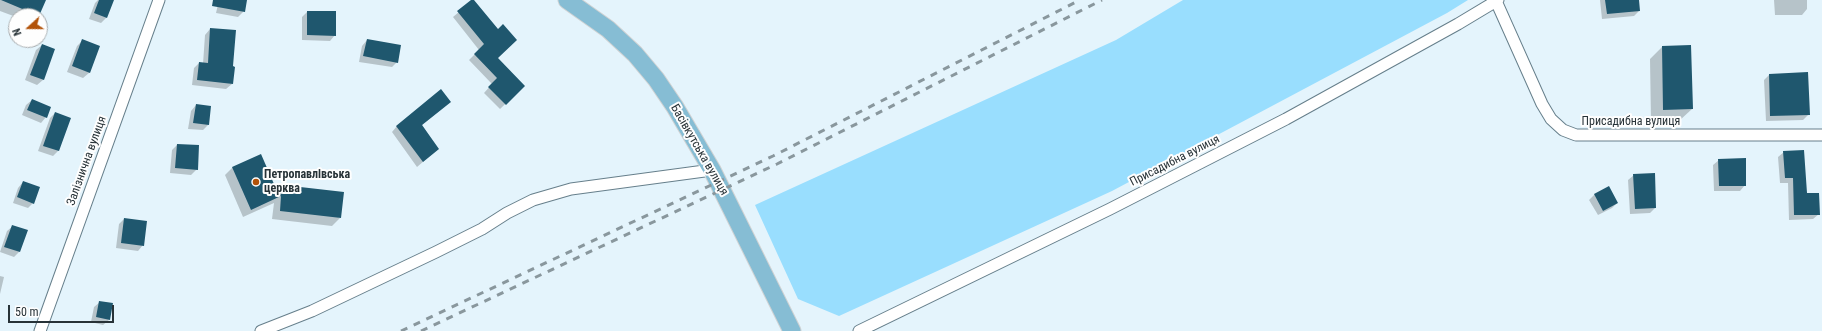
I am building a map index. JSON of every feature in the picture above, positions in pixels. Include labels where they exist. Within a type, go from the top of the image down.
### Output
[{"type":"main road","name":"Басівкутська вулиця","points":[[567,0],[608,29],[635,54],[648,69],[675,107],[712,170],[792,331]]},
{"type":"street","name":"Залізнична вулиця","points":[[40,331],[159,0]]},
{"type":"street","name":"Присадибна вулиця","points":[[859,331],[1103,212],[1286,119],[1458,24],[1497,0],[1542,104],[1551,119],[1562,130],[1576,135],[1822,135]]},
{"type":"street","points":[[261,331],[312,311],[388,275],[482,229],[507,213],[533,200],[571,189],[712,170]]},
{"type":"shaded area","points":[[1183,0],[1468,0],[1447,13],[1112,191],[839,316],[798,299],[755,205],[1116,40]]},
{"type":"building","points":[[1,0],[46,0],[42,8],[20,8]]},
{"type":"building","points":[[99,0],[114,0],[107,18],[94,13]]},
{"type":"building","points":[[213,0],[247,0],[245,12],[212,6]]},
{"type":"building","points":[[471,0],[474,0],[498,29],[503,24],[517,40],[498,58],[525,86],[506,105],[488,87],[497,78],[474,54],[484,44],[457,11]]},
{"type":"building","points":[[1605,0],[1639,0],[1640,11],[1607,14]]},
{"type":"building","points":[[307,11],[336,11],[336,36],[307,35]]},
{"type":"building","points":[[210,28],[236,30],[233,84],[197,80],[199,62],[208,63]]},
{"type":"building","points":[[82,39],[100,46],[90,73],[72,66]]},
{"type":"building","points":[[367,39],[401,45],[398,63],[363,56]]},
{"type":"building","points":[[1691,45],[1693,109],[1663,110],[1662,46]]},
{"type":"building","points":[[48,46],[55,49],[44,80],[30,75],[40,48],[48,48]]},
{"type":"building","points":[[1808,72],[1810,115],[1770,116],[1769,74]]},
{"type":"building","points":[[441,89],[451,102],[422,125],[439,149],[423,162],[396,126]]},
{"type":"building","points":[[32,99],[51,107],[47,118],[27,110]]},
{"type":"building","points":[[196,104],[211,106],[209,125],[193,123]]},
{"type":"building","points":[[55,112],[71,118],[59,151],[43,146]]},
{"type":"building","points":[[177,144],[199,145],[198,170],[175,168]]},
{"type":"building","points":[[1804,150],[1807,193],[1819,193],[1820,215],[1794,215],[1793,178],[1785,178],[1783,151]]},
{"type":"building","points":[[261,154],[274,184],[344,192],[341,218],[280,211],[281,196],[251,210],[232,167]]},
{"type":"building","points":[[1746,158],[1746,186],[1719,186],[1718,159]]},
{"type":"building","points":[[1655,173],[1656,208],[1635,209],[1633,174]]},
{"type":"building","points":[[23,181],[40,187],[34,204],[17,197]]},
{"type":"building","points":[[1609,186],[1618,203],[1603,211],[1594,194]]},
{"type":"building","points":[[124,218],[147,221],[144,246],[121,243]]},
{"type":"building","points":[[12,225],[28,230],[20,252],[4,247]]},
{"type":"building","points":[[99,301],[113,303],[110,320],[96,317]]},
{"type":"railway","points":[[401,331],[773,156],[1080,0]]},
{"type":"railway","points":[[421,331],[777,164],[1102,0]]},
{"type":"place","name":"Петропавлівська церква","points":[[256,182]]}]
